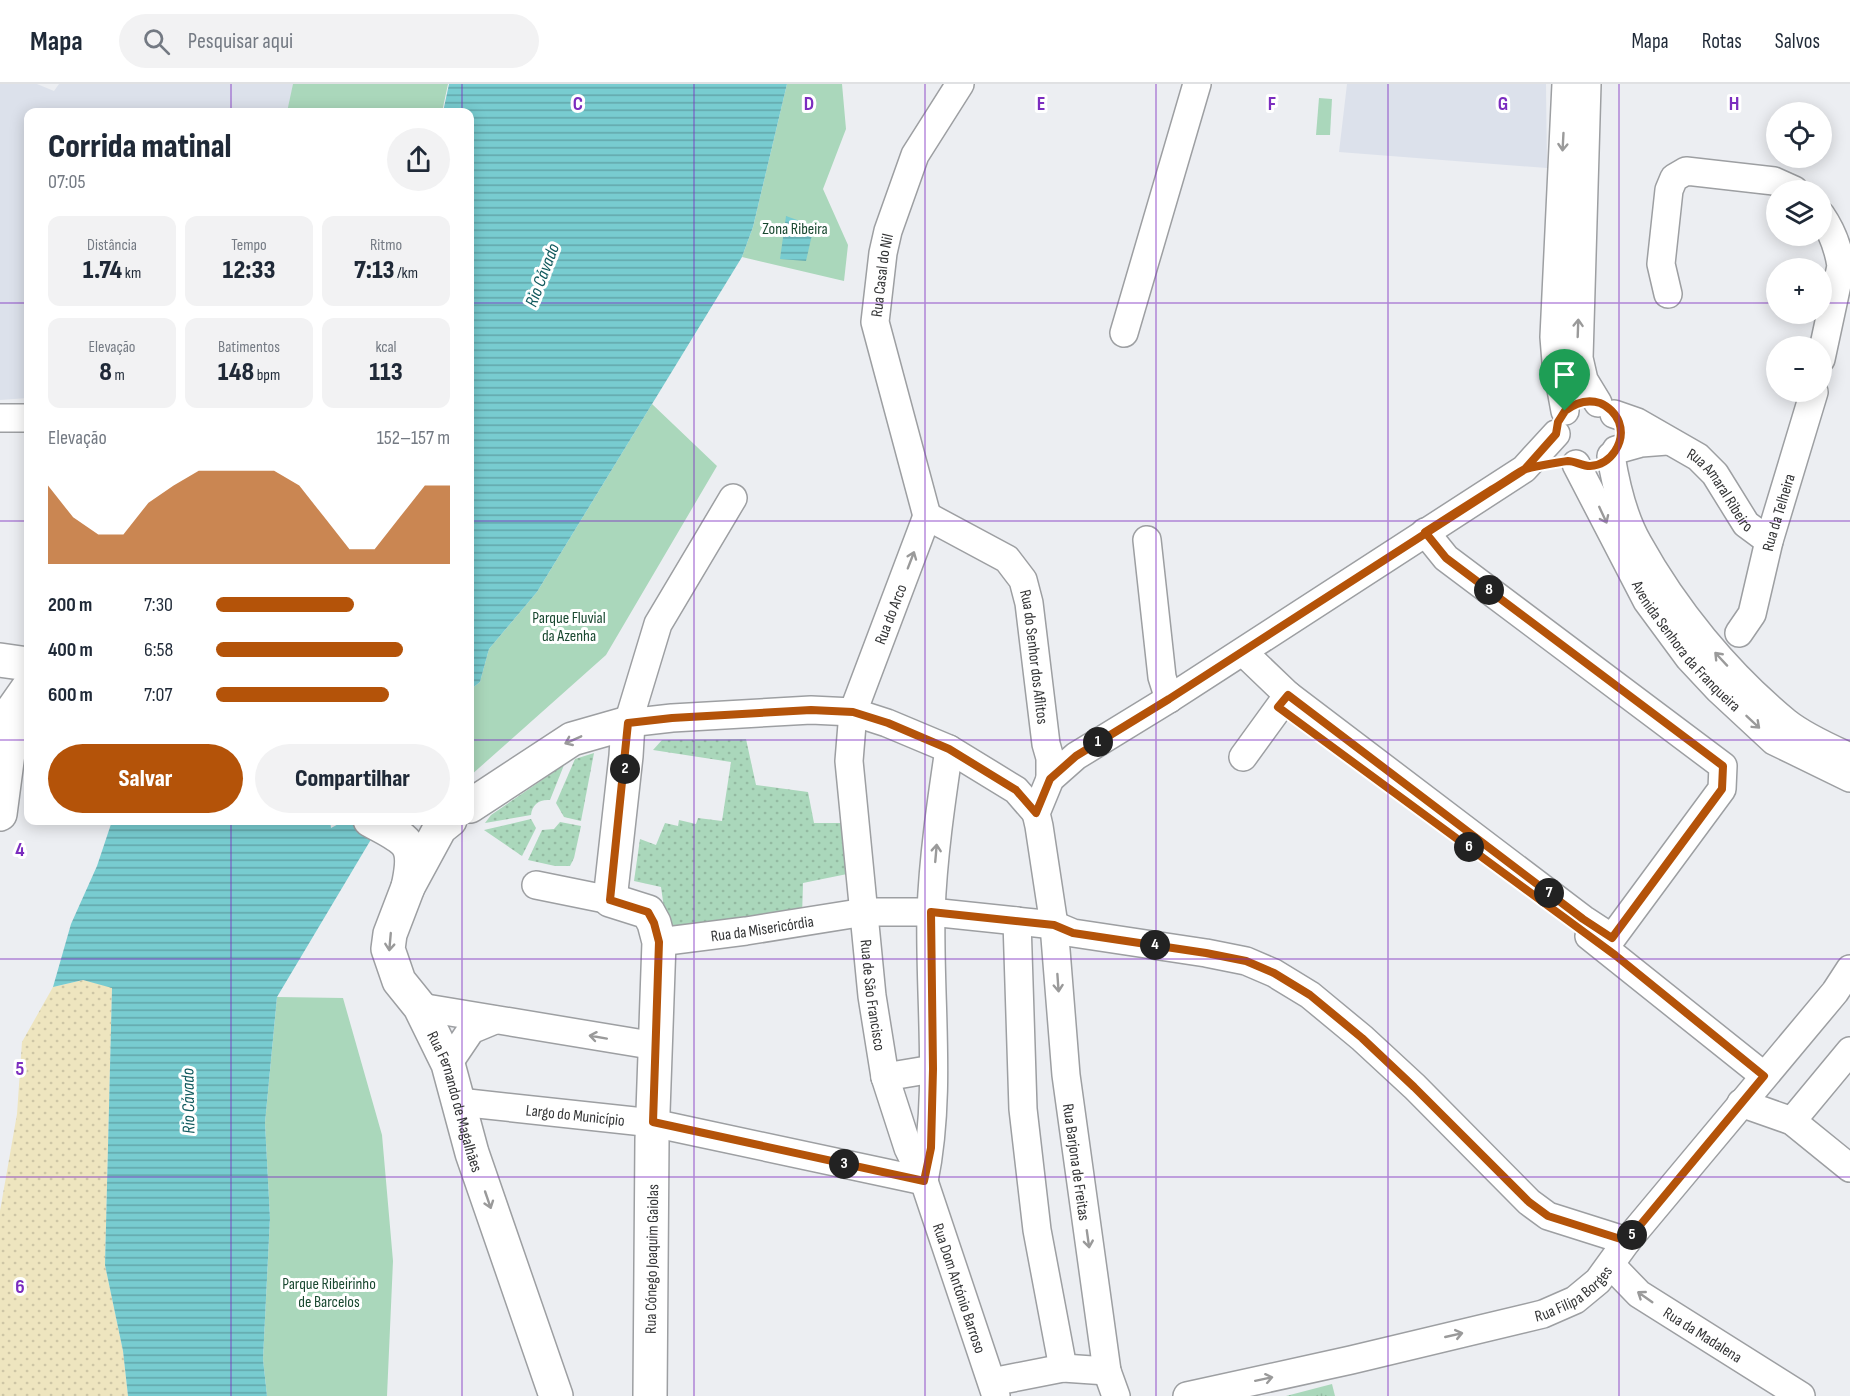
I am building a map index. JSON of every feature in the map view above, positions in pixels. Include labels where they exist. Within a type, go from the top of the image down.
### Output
[{"type":"main road","points":[[0,660],[24,663]]},
{"type":"main road","points":[[0,814],[14,708],[24,694]]},
{"type":"main road","points":[[474,803],[572,739],[628,723],[610,900],[648,912],[654,923],[659,942],[653,1122]]},
{"type":"main road","points":[[389,831],[418,837],[443,825]]},
{"type":"main road","name":"Rua Fernando de Magalhães","points":[[444,825],[408,887],[390,934],[388,950],[399,981],[420,1007],[448,1064],[472,1153],[556,1396]]},
{"type":"main road","points":[[389,831],[412,851],[414,862],[408,887]]},
{"type":"main road","name":"Rua Cónego Joaquim Gaiolas","points":[[650,1396],[653,1122]]},
{"type":"street","name":"Rua Casal do Nil","points":[[927,516],[876,322],[883,253],[888,231],[915,155],[960,84]]},
{"type":"street","points":[[1124,333],[1197,84]]},
{"type":"street","points":[[1566,84],[1554,337],[1561,422],[1560,450],[1573,462]]},
{"type":"street","points":[[1524,470],[1573,462],[1595,465],[1604,462],[1614,453],[1620,434],[1618,422],[1584,380],[1579,358],[1587,84]]},
{"type":"street","points":[[1668,294],[1661,264],[1669,190],[1674,178],[1686,171],[1766,180]]},
{"type":"street","points":[[1826,336],[1841,266],[1839,250],[1832,231]]},
{"type":"street","points":[[733,498],[658,624],[628,723],[672,718],[811,710],[853,712],[888,723],[949,749],[1016,790],[1036,813],[1050,779],[1076,756],[1243,652],[1524,470],[1561,422],[1580,402],[1606,409]]},
{"type":"street","name":"Rua da Telheira","points":[[1739,633],[1752,614],[1769,541],[1811,402]]},
{"type":"street","name":"Rua Amaral Ribeiro","points":[[1606,409],[1637,422],[1698,458],[1715,474],[1746,524],[1769,541]]},
{"type":"street","points":[[0,418],[24,418]]},
{"type":"street","name":"Rua Amaral Ribeiro","points":[[1614,453],[1641,443],[1667,441]]},
{"type":"street","name":"Avenida Senhora da Franqueira","points":[[1614,453],[1619,496],[1637,542],[1701,637],[1735,674],[1788,723],[1850,757]]},
{"type":"street","name":"Avenida Senhora da Franqueira","points":[[1573,462],[1647,601],[1689,658],[1718,689],[1774,741],[1850,778]]},
{"type":"street","name":"Rua do Arco","points":[[865,912],[855,838],[849,761],[853,712],[927,516]]},
{"type":"street","name":"Rua do Senhor dos Aflitos","points":[[927,516],[1007,559],[1023,580],[1029,603],[1046,744],[1050,758],[1050,779]]},
{"type":"street","points":[[1283,701],[1612,938],[1722,789],[1723,766],[1446,558],[1425,532]]},
{"type":"street","points":[[1147,540],[1162,677],[1169,699]]},
{"type":"street","points":[[1243,652],[1283,701],[1615,955],[1764,1076]]},
{"type":"street","points":[[1243,757],[1283,701]]},
{"type":"street","points":[[924,1181],[931,1148],[933,1069],[931,912],[940,808],[949,749]]},
{"type":"street","name":"Rua Barjona de Freitas","points":[[1036,813],[1054,925],[1066,1075],[1107,1371],[1116,1396]]},
{"type":"street","points":[[536,885],[610,900]]},
{"type":"street","name":"Rua da Misericórdia","points":[[659,942],[865,912],[931,912],[1054,925],[1073,933],[1246,961],[1274,973],[1310,995],[1362,1038],[1440,1111],[1529,1202],[1548,1216],[1627,1241]]},
{"type":"street","name":"Rua de São Francisco","points":[[865,912],[872,996],[885,1077],[908,1148],[924,1181]]},
{"type":"street","points":[[1017,921],[1023,1109],[1037,1230],[1063,1368]]},
{"type":"street","name":"Rua Filipa Borges","points":[[1187,1396],[1543,1314],[1575,1300],[1598,1281],[1627,1241],[1842,985],[1850,969]]},
{"type":"street","points":[[420,1007],[656,1046]]},
{"type":"street","points":[[448,1064],[471,1030],[495,1020]]},
{"type":"street","points":[[1792,1121],[1850,1052]]},
{"type":"street","points":[[885,1077],[933,1069]]},
{"type":"street","name":"Largo do Município","points":[[459,1102],[653,1122],[924,1181]]},
{"type":"street","points":[[1741,1103],[1792,1121],[1850,1168]]},
{"type":"street","name":"Rua Dom António Barroso","points":[[924,1181],[994,1389]]},
{"type":"street","name":"Rua da Madalena","points":[[1611,1265],[1639,1294],[1801,1396]]},
{"type":"street","points":[[994,1389],[1063,1368],[1107,1371]]},
{"type":"shaded area","points":[[0,84],[37,84],[54,91],[59,84],[296,84],[291,108],[24,108],[24,398],[0,400]]},
{"type":"shaded area","points":[[1347,84],[1546,84],[1547,168],[1339,152]]},
{"type":"green space","points":[[293,84],[448,84],[443,108],[288,108]]},
{"type":"green space","name":"Zona Ribeira","points":[[787,84],[842,84],[846,129],[823,189],[848,245],[844,281],[742,257],[753,227]]},
{"type":"green space","points":[[1319,98],[1332,99],[1330,135],[1316,135]]},
{"type":"green space","name":"Parque Fluvial da Azenha","points":[[652,404],[717,466],[606,655],[474,772],[474,687],[480,682],[489,649],[537,592]]},
{"type":"green space","points":[[746,739],[756,785],[808,792],[814,823],[847,823],[852,873],[803,883],[802,917],[668,937],[661,887],[634,881],[640,839],[656,845],[665,823],[678,826],[679,820],[696,824],[698,818],[722,821],[731,762],[653,750],[662,740]]},
{"type":"green space","points":[[594,753],[581,821],[564,817],[556,803],[575,759]]},
{"type":"green space","points":[[564,765],[550,800],[537,803],[531,815],[485,823],[491,815]]},
{"type":"green space","points":[[531,819],[536,828],[522,856],[484,830]]},
{"type":"green space","points":[[560,822],[581,826],[570,866],[555,866],[528,860],[542,830],[554,829]]},
{"type":"green space","name":"Parque Ribeirinho de Barcelos","points":[[277,997],[343,998],[382,1135],[393,1261],[387,1396],[267,1396],[263,1359],[270,1218],[265,1123]]},
{"type":"green space","points":[[1332,1384],[1335,1396],[1286,1396]]},
{"type":"sand","points":[[83,980],[112,987],[105,1265],[123,1351],[128,1396],[0,1396],[0,1211],[17,1114],[22,1042],[53,987]]},
{"type":"water","name":"Rio Cávado","points":[[449,84],[787,84],[753,227],[742,257],[537,592],[489,649],[480,682],[474,687],[474,108],[444,108]]},
{"type":"water","points":[[786,216],[814,226],[806,261],[780,259]]},
{"type":"water","name":"Rio Cávado","points":[[111,825],[331,825],[331,828],[337,825],[380,825],[277,997],[265,1123],[270,1218],[263,1359],[267,1396],[128,1396],[123,1351],[105,1265],[112,988],[83,980],[53,987],[71,924],[97,866]]},
{"type":"route","points":[[1565,411],[1558,422],[1556,434],[1524,470],[1425,532],[1243,652],[1076,756],[1050,779],[1036,813],[1016,790],[949,749],[888,723],[853,712],[811,710],[672,718],[628,723],[610,900],[648,912],[654,923],[659,942],[653,1122],[924,1181],[931,1148],[933,1069],[931,912],[1054,925],[1073,933],[1246,961],[1274,973],[1310,995],[1362,1038],[1482,1153],[1529,1202],[1548,1216],[1627,1241],[1764,1076],[1615,955],[1278,707],[1288,695],[1583,919],[1612,938],[1722,789],[1723,766],[1446,558],[1425,532],[1475,501],[1524,470],[1571,460],[1579,465],[1595,465],[1611,456],[1620,440],[1620,428],[1612,412],[1603,405],[1591,401],[1574,405],[1565,411]]}]
